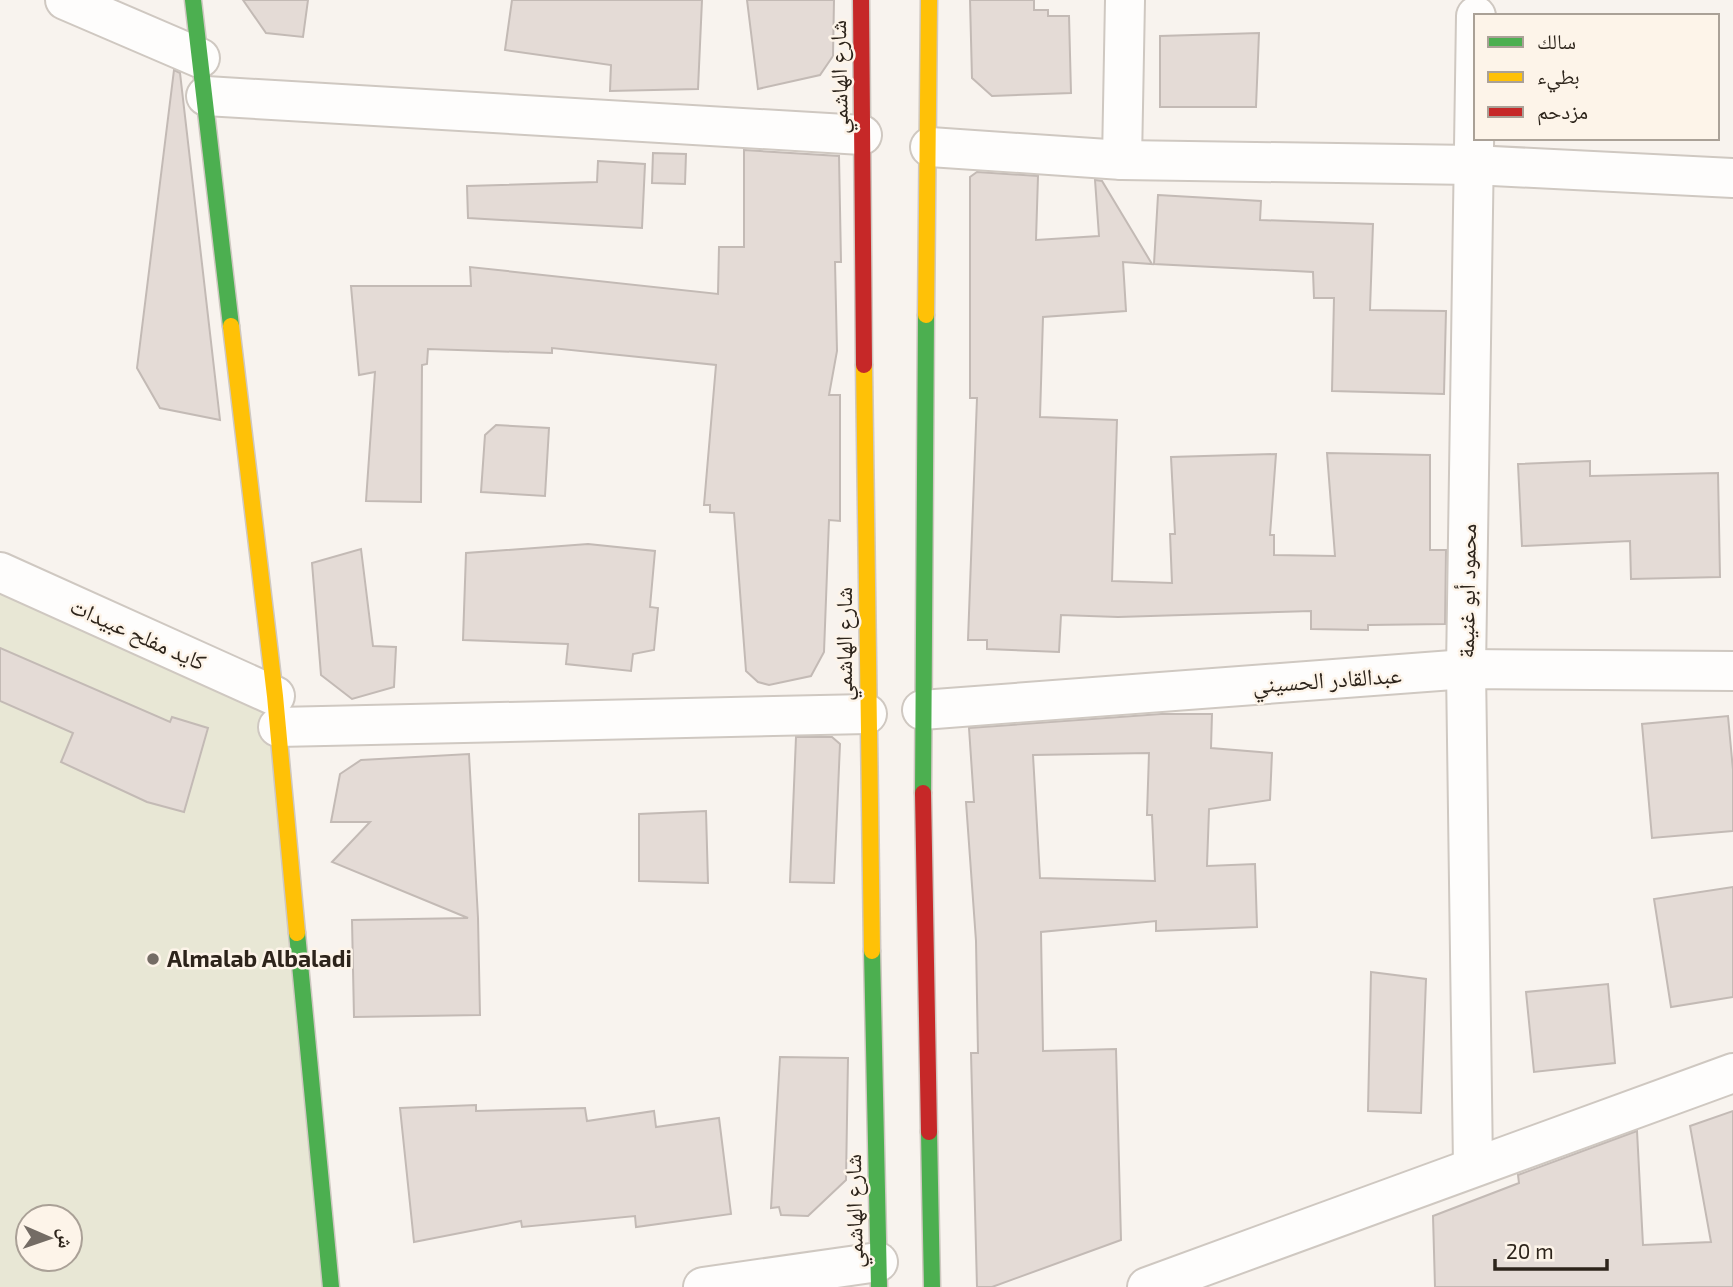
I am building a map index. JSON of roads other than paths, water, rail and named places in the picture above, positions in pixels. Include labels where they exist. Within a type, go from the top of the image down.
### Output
[{"type":"main road","points":[[193,0],[277,712],[331,1287]]},
{"type":"main road","name":"شارع الهاشمي","points":[[861,0],[867,714],[878,1274]]},
{"type":"main road","points":[[929,0],[930,148],[922,710],[932,1287]]},
{"type":"street","points":[[65,0],[200,58]]},
{"type":"street","points":[[1122,160],[1125,0]]},
{"type":"street","points":[[206,96],[862,135]]},
{"type":"street","name":"محمود أبو غنيمة","points":[[1473,1166],[1466,669],[1474,115]]},
{"type":"street","points":[[930,148],[1122,160],[1473,165],[1733,178]]},
{"type":"street","name":"كايد مفلح عبيدات","points":[[0,572],[277,712]]},
{"type":"street","name":"عبدالقادر الحسيني","points":[[922,710],[1466,669],[1733,671]]},
{"type":"street","points":[[277,712],[867,714]]},
{"type":"street","points":[[1147,1287],[1733,1073]]},
{"type":"street","points":[[703,1287],[878,1274]]},
{"type":"place","name":"Almalab Albaladi","points":[[153,959]]}]
